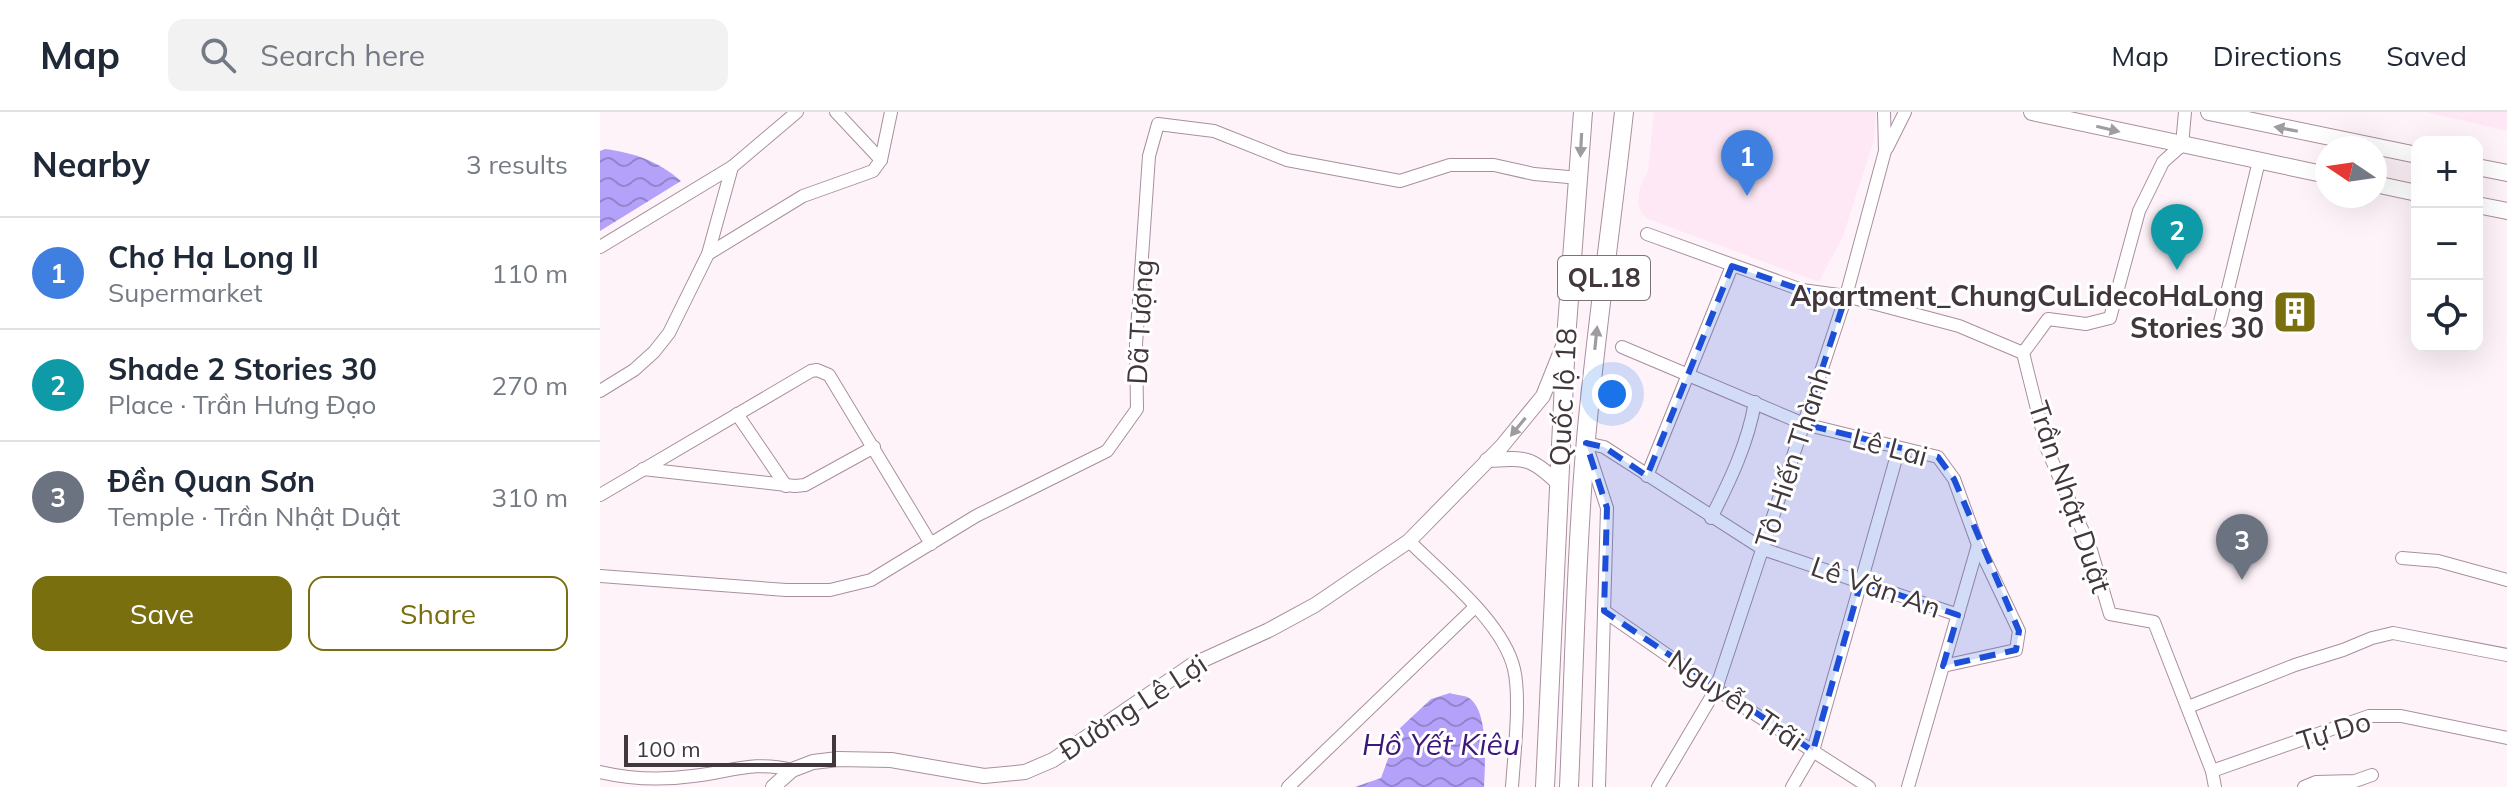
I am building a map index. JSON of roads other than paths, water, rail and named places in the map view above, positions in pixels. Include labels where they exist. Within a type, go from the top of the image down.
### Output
[{"type":"main road","name":"Quốc lộ 18","points":[[1533,787],[1551,510],[1558,486],[1583,112]]},
{"type":"main road","name":"Quốc lộ 18","points":[[1581,787],[1586,443],[1596,333],[1613,218],[1624,112]]},
{"type":"main road","points":[[2032,112],[2315,173]]},
{"type":"main road","points":[[2209,112],[2258,118],[2411,154]]},
{"type":"main road","points":[[2483,168],[2507,173]]},
{"type":"main road","points":[[2387,187],[2411,192]]},
{"type":"main road","points":[[2483,206],[2507,211]]},
{"type":"main road","name":"Quốc lộ 18","points":[[1545,787],[1551,510]]},
{"type":"main road","name":"Quốc lộ 18","points":[[1569,787],[1587,511]]},
{"type":"street","points":[[600,247],[732,167],[797,112]]},
{"type":"street","points":[[836,112],[881,160]]},
{"type":"street","points":[[708,254],[803,196],[873,171],[881,160],[891,112]]},
{"type":"street","name":"Tô Hiến Thành","points":[[1658,787],[1716,689],[1763,549],[1846,296],[1885,151],[1884,112]]},
{"type":"street","points":[[1885,151],[1905,112]]},
{"type":"street","points":[[1647,234],[1802,290],[1846,296],[1959,326],[2023,353],[2048,319],[2086,324],[2110,318],[2139,211],[2163,162],[2182,145],[2185,112]]},
{"type":"street","name":"Dã Tượng","points":[[600,576],[786,590],[830,590],[871,580],[1019,493],[1107,451],[1137,409],[1136,344],[1149,156],[1158,124],[1214,131],[1287,160],[1400,181],[1450,165],[1494,165],[1534,174],[1580,178]]},
{"type":"street","points":[[2220,322],[2259,161]]},
{"type":"street","points":[[600,391],[634,370],[669,333],[708,254],[732,167]]},
{"type":"street","points":[[1647,476],[1732,266]]},
{"type":"street","name":"Đường Lê Lợi","points":[[773,787],[792,770],[813,762],[865,758],[984,776],[1025,772],[1079,744],[1192,665],[1315,605],[1409,541],[1502,446],[1543,396],[1566,339]]},
{"type":"street","name":"Lê Lai","points":[[1622,347],[1804,424],[1938,457],[1954,479],[1978,545],[2019,631],[2016,650],[1943,666]]},
{"type":"street","name":"Trần Nhật Duật","points":[[2023,353],[2047,449],[2091,550],[2110,614],[2154,622],[2212,771],[2215,787]]},
{"type":"street","points":[[600,495],[817,370],[829,375],[931,544]]},
{"type":"street","points":[[1711,518],[1729,482],[1755,402]]},
{"type":"street","points":[[737,414],[786,486]]},
{"type":"street","points":[[1586,443],[1607,508],[1599,787]]},
{"type":"street","name":"Lê Văn An","points":[[1586,443],[1604,447],[1763,549],[1958,615]]},
{"type":"street","points":[[643,469],[786,486],[805,485],[874,447]]},
{"type":"street","points":[[1792,787],[1813,751],[1899,448]]},
{"type":"street","points":[[1487,460],[1536,462],[1558,486]]},
{"type":"street","points":[[1409,541],[1475,607],[1506,644],[1515,671],[1512,787]]},
{"type":"street","points":[[1908,787],[1978,545]]},
{"type":"street","points":[[2402,558],[2438,561],[2507,580]]},
{"type":"street","points":[[1288,787],[1475,607]]},
{"type":"street","name":"Nguyễn Trãi","points":[[1604,611],[1716,689],[1869,787]]},
{"type":"street","points":[[2188,707],[2295,665],[2393,633],[2507,655]]},
{"type":"street","name":"Tự Do","points":[[2212,771],[2369,716],[2401,716],[2507,738]]},
{"type":"street","points":[[600,772],[651,778],[694,776],[770,764],[792,770]]},
{"type":"street","points":[[2304,787],[2316,782],[2355,781],[2372,775]]},
{"type":"water","points":[[605,149],[646,159],[681,181],[600,231],[600,151]]},
{"type":"water","name":"Hồ Yết Kiêu","points":[[1450,693],[1469,698],[1480,714],[1484,739],[1484,787],[1355,787],[1381,778],[1399,729],[1431,699]]},
{"type":"place","name":"Chợ Hạ Long II","points":[[1747,196]]},
{"type":"place","name":"Shade 2 Stories 30","points":[[2177,270]]},
{"type":"place","name":"Apartment_ChungCuLidecoHaLong Stories 30","points":[[2295,312]]},
{"type":"place","name":"Đền Quan Sơn","points":[[2242,580]]}]
